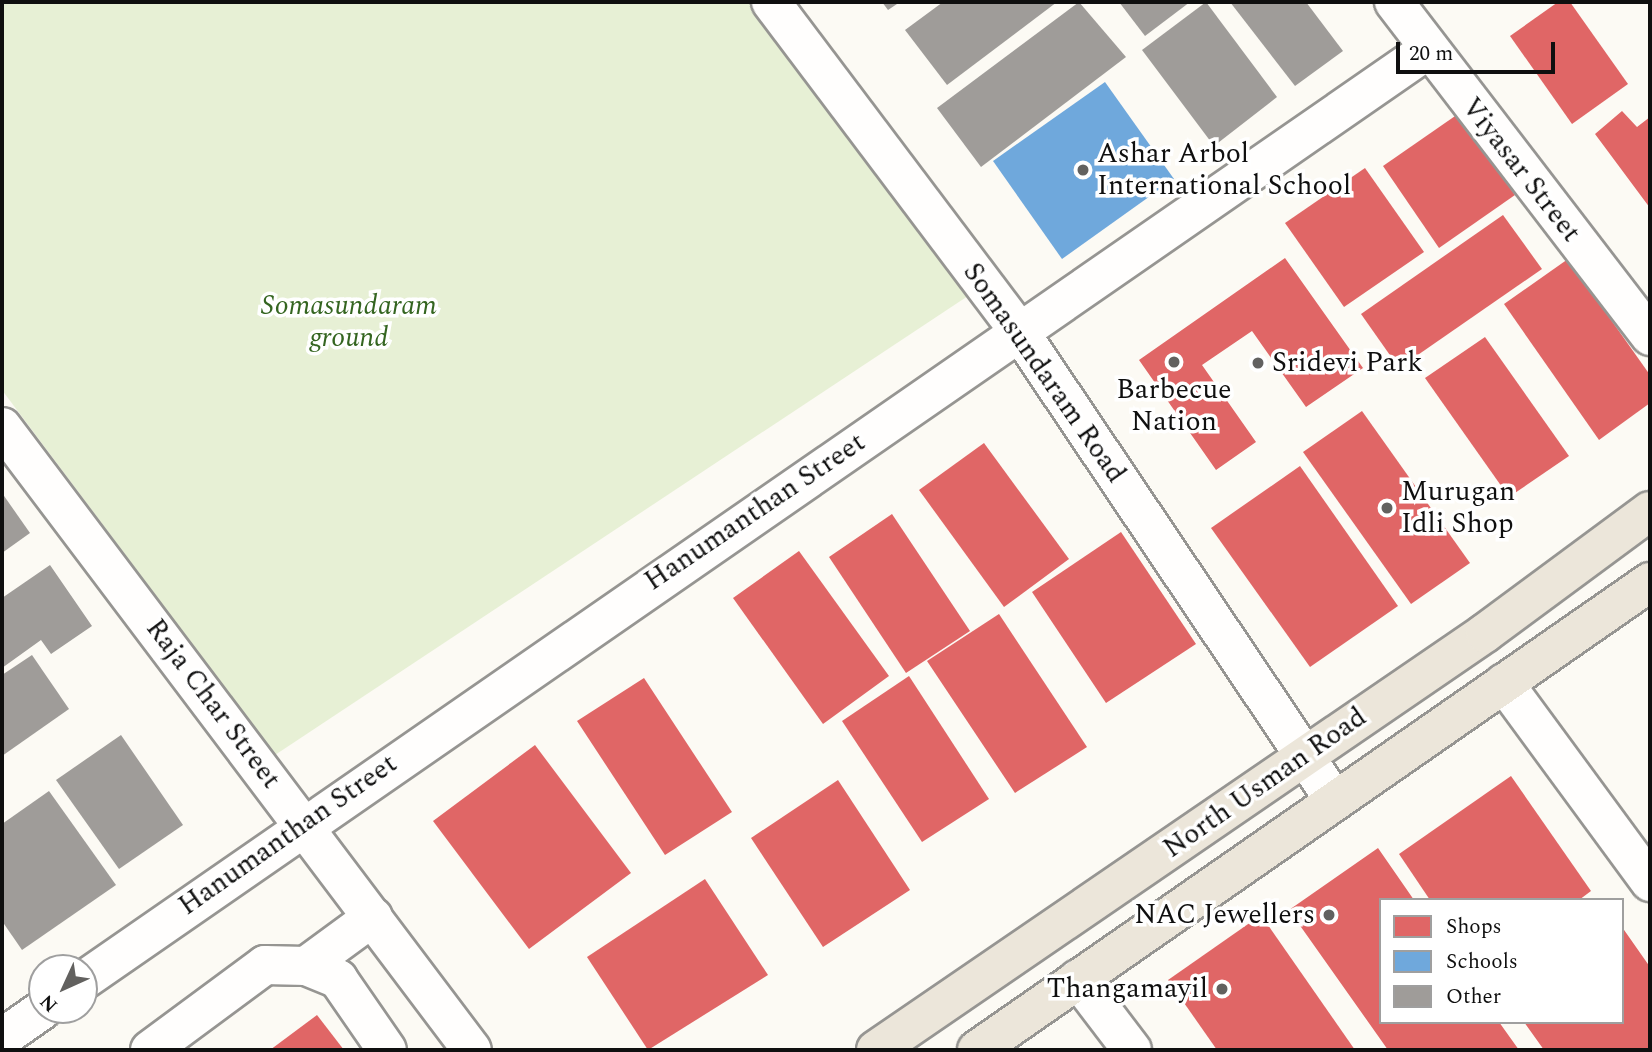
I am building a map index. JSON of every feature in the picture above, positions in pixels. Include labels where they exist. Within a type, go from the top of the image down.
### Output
[{"type":"main road","name":"North Usman Road","points":[[876,1050],[1650,511]]},
{"type":"main road","name":"North Usman Road","points":[[977,1050],[1650,582]]},
{"type":"street","name":"Somasundaram Road","points":[[771,2],[1019,331],[1335,801]]},
{"type":"street","name":"Viyasar Street","points":[[1394,2],[1650,336]]},
{"type":"street","name":"Hanumanthan Street","points":[[98,969],[303,823],[1429,49]]},
{"type":"street","name":"Raja Char Street","points":[[2,427],[472,1050]]},
{"type":"street","points":[[1504,683],[1650,882]]},
{"type":"street","points":[[306,966],[373,918]]},
{"type":"street","points":[[150,1050],[265,965],[306,966],[338,979],[387,1050]]},
{"type":"street","points":[[1078,979],[1132,1050]]},
{"type":"street","points":[[2,1038],[28,1020]]},
{"type":"green space","name":"Somasundaram ground","points":[[2,2],[760,2],[977,290],[275,755],[2,390]]},
{"type":"building: Shops","points":[[1558,2],[1570,2],[1628,84],[1572,124],[1510,36]]},
{"type":"building: Shops","points":[[1622,111],[1637,127],[1650,117],[1650,208],[1595,134]]},
{"type":"building: Shops","points":[[1458,114],[1515,195],[1439,248],[1383,166]]},
{"type":"building: Shops","points":[[1365,168],[1424,252],[1344,307],[1285,223]]},
{"type":"building: Shops","points":[[1503,215],[1542,269],[1399,368],[1361,314]]},
{"type":"building: Shops","points":[[1285,258],[1363,368],[1306,407],[1252,331],[1202,365],[1256,442],[1216,470],[1139,360]]},
{"type":"building: Shops","points":[[1568,259],[1650,375],[1650,403],[1599,440],[1504,304]]},
{"type":"building: Shops","points":[[1485,337],[1569,456],[1509,497],[1425,378]]},
{"type":"building: Shops","name":"Murugan Idli Shop","points":[[1362,411],[1470,563],[1411,604],[1303,452]]},
{"type":"building: Shops","points":[[984,443],[1069,559],[1004,607],[919,490]]},
{"type":"building: Shops","points":[[1300,466],[1398,606],[1310,667],[1211,528]]},
{"type":"building: Shops","points":[[892,514],[970,631],[906,673],[829,557]]},
{"type":"building: Shops","points":[[1121,532],[1196,644],[1106,703],[1032,592]]},
{"type":"building: Shops","points":[[799,551],[889,676],[823,724],[733,598]]},
{"type":"building: Shops","points":[[999,614],[1087,747],[1015,793],[927,661]]},
{"type":"building: Shops","points":[[909,676],[989,799],[922,842],[842,721]]},
{"type":"building: Shops","points":[[644,678],[732,812],[665,855],[577,721]]},
{"type":"building: Shops","points":[[535,745],[631,873],[529,949],[433,821]]},
{"type":"building: Shops","points":[[1511,776],[1591,891],[1582,898],[1429,898],[1399,854]]},
{"type":"building: Shops","points":[[838,780],[910,890],[823,947],[751,838]]},
{"type":"building: Shops","points":[[1378,848],[1413,898],[1379,898],[1379,1024],[1500,1024],[1519,1050],[1388,1050],[1289,910]]},
{"type":"building: Shops","points":[[705,879],[768,975],[648,1050],[587,957]]},
{"type":"building: Shops","points":[[1261,915],[1355,1050],[1217,1050],[1168,980]]},
{"type":"building: Shops","points":[[1624,930],[1650,967],[1650,1050],[1544,1050],[1525,1024],[1624,1024]]},
{"type":"building: Shops","points":[[317,1015],[344,1050],[270,1050]]},
{"type":"building: Schools","name":"Ashar Arbol International School","points":[[1105,82],[1174,179],[1062,259],[993,161]]},
{"type":"building: Other","points":[[882,2],[900,2],[888,10]]},
{"type":"building: Other","points":[[943,2],[1057,2],[947,85],[905,30]]},
{"type":"building: Other","points":[[1079,2],[1126,57],[981,167],[937,108]]},
{"type":"building: Other","points":[[1119,2],[1190,2],[1145,36]]},
{"type":"building: Other","points":[[1206,2],[1277,97],[1214,146],[1142,50]]},
{"type":"building: Other","points":[[1230,2],[1306,2],[1343,51],[1295,86]]},
{"type":"building: Other","points":[[2,493],[30,533],[2,553]]},
{"type":"building: Other","points":[[50,565],[92,626],[51,654],[41,640],[2,668],[2,598]]},
{"type":"building: Other","points":[[32,655],[69,709],[2,756],[2,675]]},
{"type":"building: Other","points":[[121,735],[183,825],[119,869],[56,780]]},
{"type":"building: Other","points":[[49,791],[116,885],[22,950],[2,921],[2,824]]},
{"type":"place","name":"Ashar Arbol International School","points":[[1083,170]]},
{"type":"place","name":"Barbecue Nation","points":[[1174,362]]},
{"type":"place","name":"Sridevi Park","points":[[1258,363]]},
{"type":"place","name":"Murugan Idli Shop","points":[[1387,508]]},
{"type":"place","name":"NAC Jewellers","points":[[1329,915]]},
{"type":"place","name":"Thangamayil","points":[[1222,989]]}]
